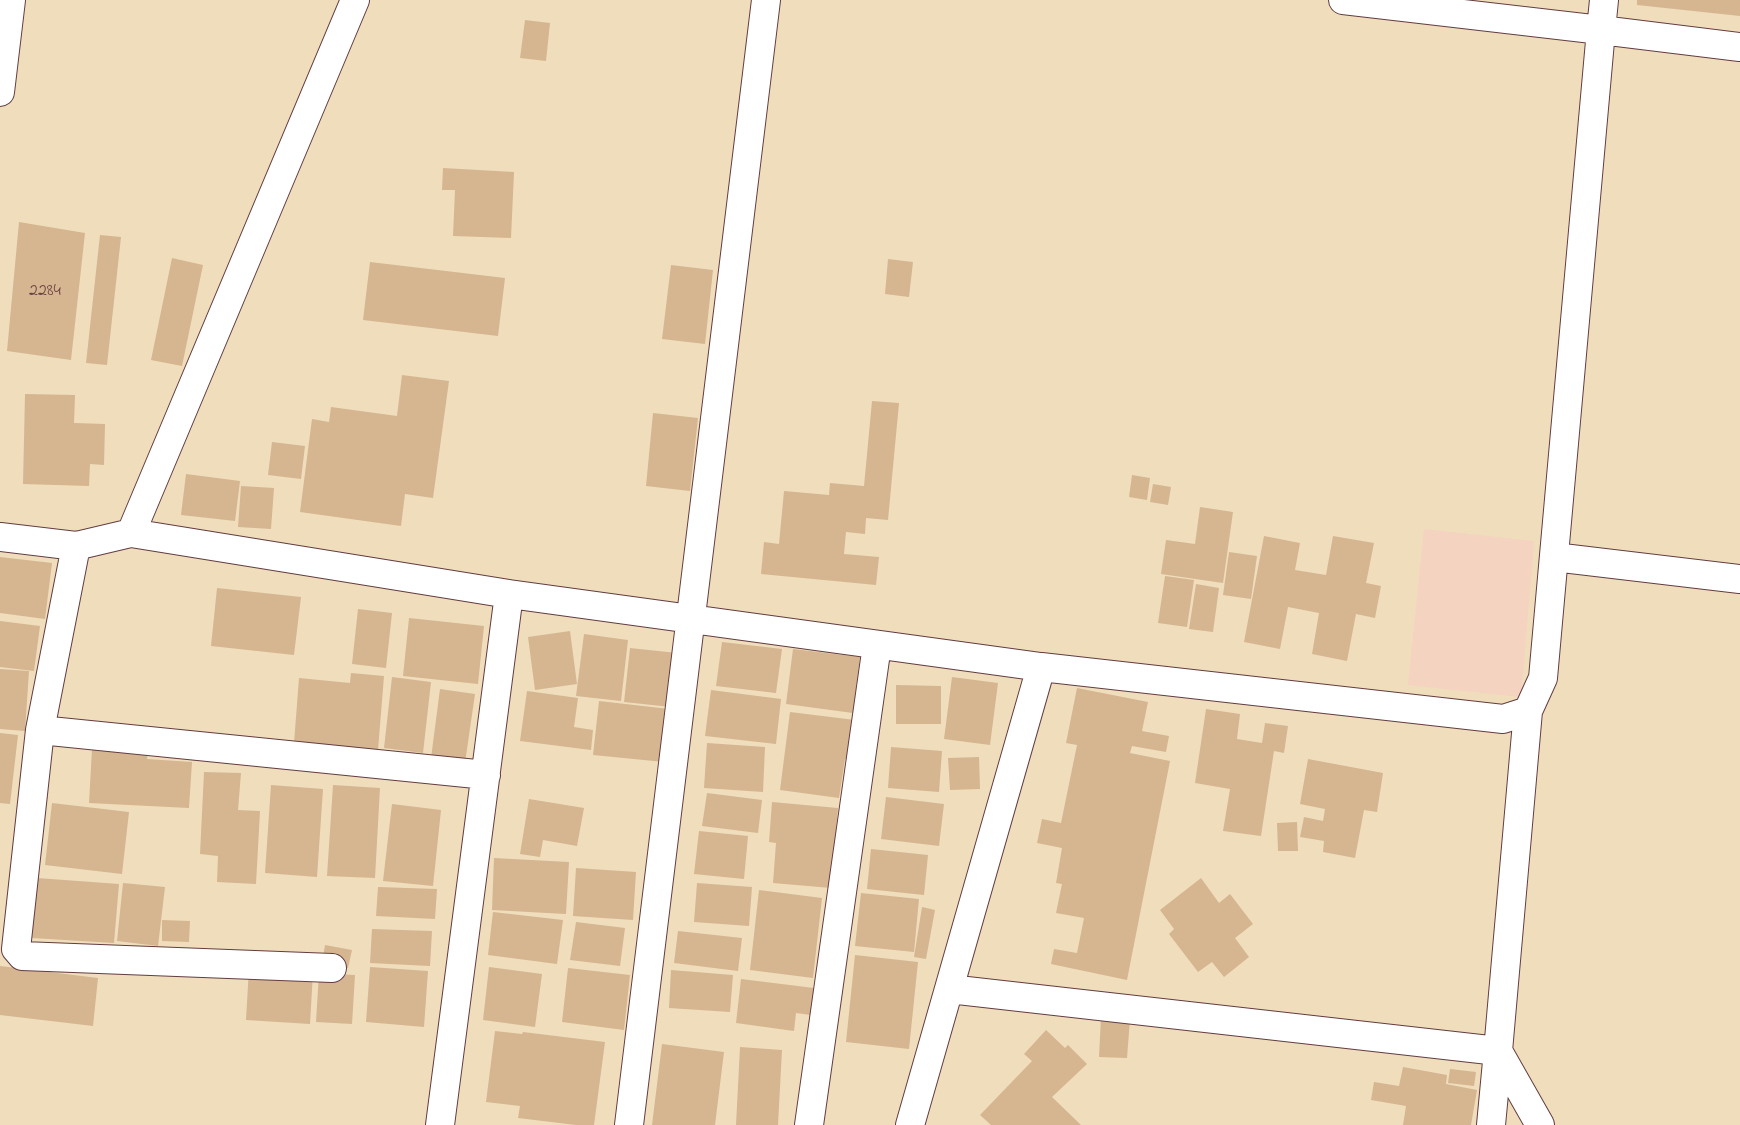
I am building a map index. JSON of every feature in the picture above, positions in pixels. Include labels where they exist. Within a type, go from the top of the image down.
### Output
[{"type":"street","points":[[0,92],[11,0]]},
{"type":"street","points":[[131,533],[355,0]]},
{"type":"street","points":[[629,1125],[766,0]]},
{"type":"street","points":[[1343,0],[1740,47]]},
{"type":"street","points":[[1492,1125],[1528,711],[1542,678],[1604,0]]},
{"type":"street","points":[[0,537],[76,546],[131,533],[509,594],[1041,667],[1503,719],[1528,711]]},
{"type":"street","points":[[76,546],[40,730],[16,949],[22,956],[332,968]]},
{"type":"street","points":[[1554,557],[1740,579]]},
{"type":"street","points":[[440,1125],[509,594]]},
{"type":"street","points":[[809,1125],[877,645]]},
{"type":"street","points":[[910,1125],[1041,667]]},
{"type":"street","points":[[40,730],[486,775]]},
{"type":"street","points":[[949,990],[1498,1050]]},
{"type":"street","points":[[1498,1050],[1540,1125]]},
{"type":"shaded area","points":[[1424,529],[1534,541],[1521,697],[1408,685]]},
{"type":"building","points":[[1637,0],[1740,0],[1740,16],[1637,5]]},
{"type":"building","points":[[525,20],[550,23],[546,61],[520,58]]},
{"type":"building","points":[[443,168],[514,172],[511,238],[453,236],[455,190],[442,190]]},
{"type":"building","points":[[19,222],[85,233],[71,360],[7,351]]},
{"type":"building","points":[[100,235],[121,237],[107,365],[86,363]]},
{"type":"building","points":[[172,258],[203,265],[182,366],[151,360]]},
{"type":"building","points":[[888,259],[913,262],[909,297],[885,294]]},
{"type":"building","points":[[370,262],[505,278],[498,336],[363,320]]},
{"type":"building","points":[[671,265],[713,270],[705,344],[662,339]]},
{"type":"building","points":[[402,375],[449,381],[433,498],[405,494],[401,526],[300,512],[312,419],[329,422],[331,407],[397,416]]},
{"type":"building","points":[[25,394],[75,395],[74,423],[105,424],[104,465],[90,464],[89,486],[23,484]]},
{"type":"building","points":[[872,401],[899,403],[888,520],[866,518],[865,534],[846,532],[844,554],[879,557],[876,585],[761,574],[764,542],[779,544],[784,491],[829,495],[830,483],[864,486]]},
{"type":"building","points":[[653,413],[698,418],[690,491],[646,486]]},
{"type":"building","points":[[272,442],[305,446],[301,479],[268,475]]},
{"type":"building","points":[[186,474],[240,481],[235,521],[181,515]]},
{"type":"building","points":[[1132,475],[1150,478],[1147,500],[1129,497]]},
{"type":"building","points":[[1153,484],[1171,487],[1168,505],[1150,502]]},
{"type":"building","points":[[241,486],[274,488],[271,529],[238,527]]},
{"type":"building","points":[[1200,507],[1233,512],[1223,583],[1161,574],[1166,540],[1195,544]]},
{"type":"building","points":[[1264,536],[1300,543],[1295,570],[1326,575],[1333,536],[1374,543],[1366,583],[1381,586],[1375,618],[1356,614],[1347,661],[1312,654],[1319,613],[1288,607],[1280,649],[1244,642]]},
{"type":"building","points":[[1229,552],[1257,556],[1251,599],[1223,595]]},
{"type":"building","points":[[0,557],[52,563],[45,619],[0,613]]},
{"type":"building","points":[[1165,576],[1194,580],[1187,627],[1158,623]]},
{"type":"building","points":[[1196,584],[1219,588],[1213,632],[1189,629]]},
{"type":"building","points":[[217,588],[301,597],[294,655],[211,646]]},
{"type":"building","points":[[358,609],[392,613],[386,668],[352,664]]},
{"type":"building","points":[[409,618],[484,626],[478,684],[403,676]]},
{"type":"building","points":[[0,621],[40,626],[34,671],[0,667]]},
{"type":"building","points":[[570,631],[577,684],[535,690],[528,637]]},
{"type":"building","points":[[584,634],[628,640],[621,701],[576,696]]},
{"type":"building","points":[[722,642],[782,649],[776,693],[716,686]]},
{"type":"building","points":[[630,648],[677,653],[671,707],[624,702]]},
{"type":"building","points":[[793,649],[860,657],[853,713],[786,704]]},
{"type":"building","points":[[0,669],[29,671],[25,731],[0,729]]},
{"type":"building","points":[[351,673],[384,676],[378,750],[294,743],[299,678],[350,683]]},
{"type":"building","points":[[392,677],[431,682],[423,753],[384,748]]},
{"type":"building","points":[[952,677],[998,683],[990,745],[944,739]]},
{"type":"building","points":[[896,685],[941,686],[941,724],[896,724]]},
{"type":"building","points":[[1077,688],[1148,702],[1142,731],[1169,736],[1166,752],[1132,746],[1130,753],[1170,761],[1127,980],[1051,964],[1054,949],[1077,953],[1084,918],[1056,913],[1062,884],[1056,883],[1062,848],[1037,843],[1042,819],[1061,823],[1077,745],[1066,743]]},
{"type":"building","points":[[440,689],[475,694],[465,763],[431,758]]},
{"type":"building","points":[[711,690],[781,699],[776,744],[705,736]]},
{"type":"building","points":[[527,691],[578,698],[574,727],[593,730],[591,750],[520,741]]},
{"type":"building","points":[[599,701],[669,709],[664,762],[593,755]]},
{"type":"building","points":[[1206,709],[1240,714],[1237,739],[1262,743],[1265,723],[1288,726],[1284,753],[1274,751],[1261,836],[1223,831],[1230,789],[1195,783]]},
{"type":"building","points":[[790,712],[855,720],[850,759],[845,759],[839,798],[780,790]]},
{"type":"building","points":[[0,733],[18,735],[10,804],[0,803]]},
{"type":"building","points":[[707,743],[765,747],[763,792],[704,788]]},
{"type":"building","points":[[891,747],[942,751],[939,792],[888,788]]},
{"type":"building","points":[[92,749],[148,752],[147,759],[192,762],[189,808],[89,803]]},
{"type":"building","points":[[979,757],[980,789],[950,790],[948,758]]},
{"type":"building","points":[[1308,759],[1383,773],[1377,812],[1364,810],[1355,858],[1323,852],[1324,841],[1300,837],[1304,817],[1323,821],[1325,809],[1300,804]]},
{"type":"building","points":[[204,772],[241,773],[238,810],[260,811],[256,884],[217,882],[218,856],[200,854]]},
{"type":"building","points":[[271,785],[323,789],[317,877],[265,873]]},
{"type":"building","points":[[333,785],[380,788],[375,878],[327,876]]},
{"type":"building","points":[[707,793],[762,800],[758,833],[702,826]]},
{"type":"building","points":[[886,797],[944,804],[939,846],[881,839]]},
{"type":"building","points":[[529,799],[584,808],[577,846],[543,840],[540,857],[520,854]]},
{"type":"building","points":[[772,802],[838,808],[831,888],[773,883],[776,843],[769,842]]},
{"type":"building","points":[[52,803],[129,812],[122,874],[45,865]]},
{"type":"building","points":[[392,804],[441,810],[433,886],[383,881]]},
{"type":"building","points":[[1297,822],[1298,851],[1278,851],[1277,823]]},
{"type":"building","points":[[699,831],[748,836],[744,879],[694,874]]},
{"type":"building","points":[[871,849],[928,855],[924,895],[867,889]]},
{"type":"building","points":[[494,858],[569,862],[566,914],[492,910]]},
{"type":"building","points":[[576,868],[636,872],[633,920],[573,916]]},
{"type":"building","points":[[37,878],[119,884],[114,943],[32,938]]},
{"type":"building","points":[[1201,878],[1219,903],[1230,894],[1253,924],[1235,938],[1249,957],[1224,977],[1212,962],[1198,972],[1169,934],[1174,929],[1160,910]]},
{"type":"building","points":[[123,883],[165,887],[158,946],[117,941]]},
{"type":"building","points":[[697,883],[752,887],[749,926],[694,922]]},
{"type":"building","points":[[378,887],[437,889],[435,919],[376,916]]},
{"type":"building","points":[[759,890],[822,898],[813,978],[750,970]]},
{"type":"building","points":[[861,893],[919,899],[914,952],[855,946]]},
{"type":"building","points":[[922,907],[935,910],[926,959],[914,957]]},
{"type":"building","points":[[493,912],[563,920],[557,964],[488,955]]},
{"type":"building","points":[[162,920],[190,921],[189,942],[162,941]]},
{"type":"building","points":[[576,922],[625,928],[620,966],[570,960]]},
{"type":"building","points":[[372,929],[432,931],[430,966],[370,963]]},
{"type":"building","points":[[678,931],[742,938],[738,971],[674,963]]},
{"type":"building","points":[[325,945],[352,950],[348,968],[322,963]]},
{"type":"building","points":[[855,955],[918,962],[909,1049],[846,1042]]},
{"type":"building","points":[[0,966],[98,978],[93,1026],[0,1015]]},
{"type":"building","points":[[370,967],[428,971],[424,1027],[366,1022]]},
{"type":"building","points":[[489,967],[542,974],[535,1027],[483,1020]]},
{"type":"building","points":[[249,968],[313,972],[310,1024],[246,1020]]},
{"type":"building","points":[[568,968],[630,975],[624,1030],[562,1022]]},
{"type":"building","points":[[671,970],[733,975],[730,1012],[669,1008]]},
{"type":"building","points":[[319,973],[355,975],[352,1024],[316,1022]]},
{"type":"building","points":[[741,979],[814,988],[811,1015],[796,1013],[794,1031],[736,1023]]},
{"type":"building","points":[[1101,1017],[1130,1019],[1127,1058],[1099,1057]]},
{"type":"building","points":[[1046,1030],[1065,1048],[1068,1045],[1087,1064],[1052,1097],[1081,1125],[991,1125],[980,1115],[1032,1061],[1024,1054]]},
{"type":"building","points":[[495,1031],[522,1034],[523,1032],[605,1042],[594,1125],[576,1125],[518,1118],[520,1106],[486,1102]]},
{"type":"building","points":[[662,1044],[724,1052],[715,1125],[652,1125]]},
{"type":"building","points":[[740,1047],[782,1050],[778,1125],[736,1125]]},
{"type":"building","points":[[1403,1067],[1447,1075],[1446,1084],[1477,1090],[1471,1125],[1403,1125],[1406,1106],[1371,1100],[1374,1082],[1399,1086]]},
{"type":"building","points":[[1450,1069],[1476,1072],[1474,1086],[1448,1083]]}]
